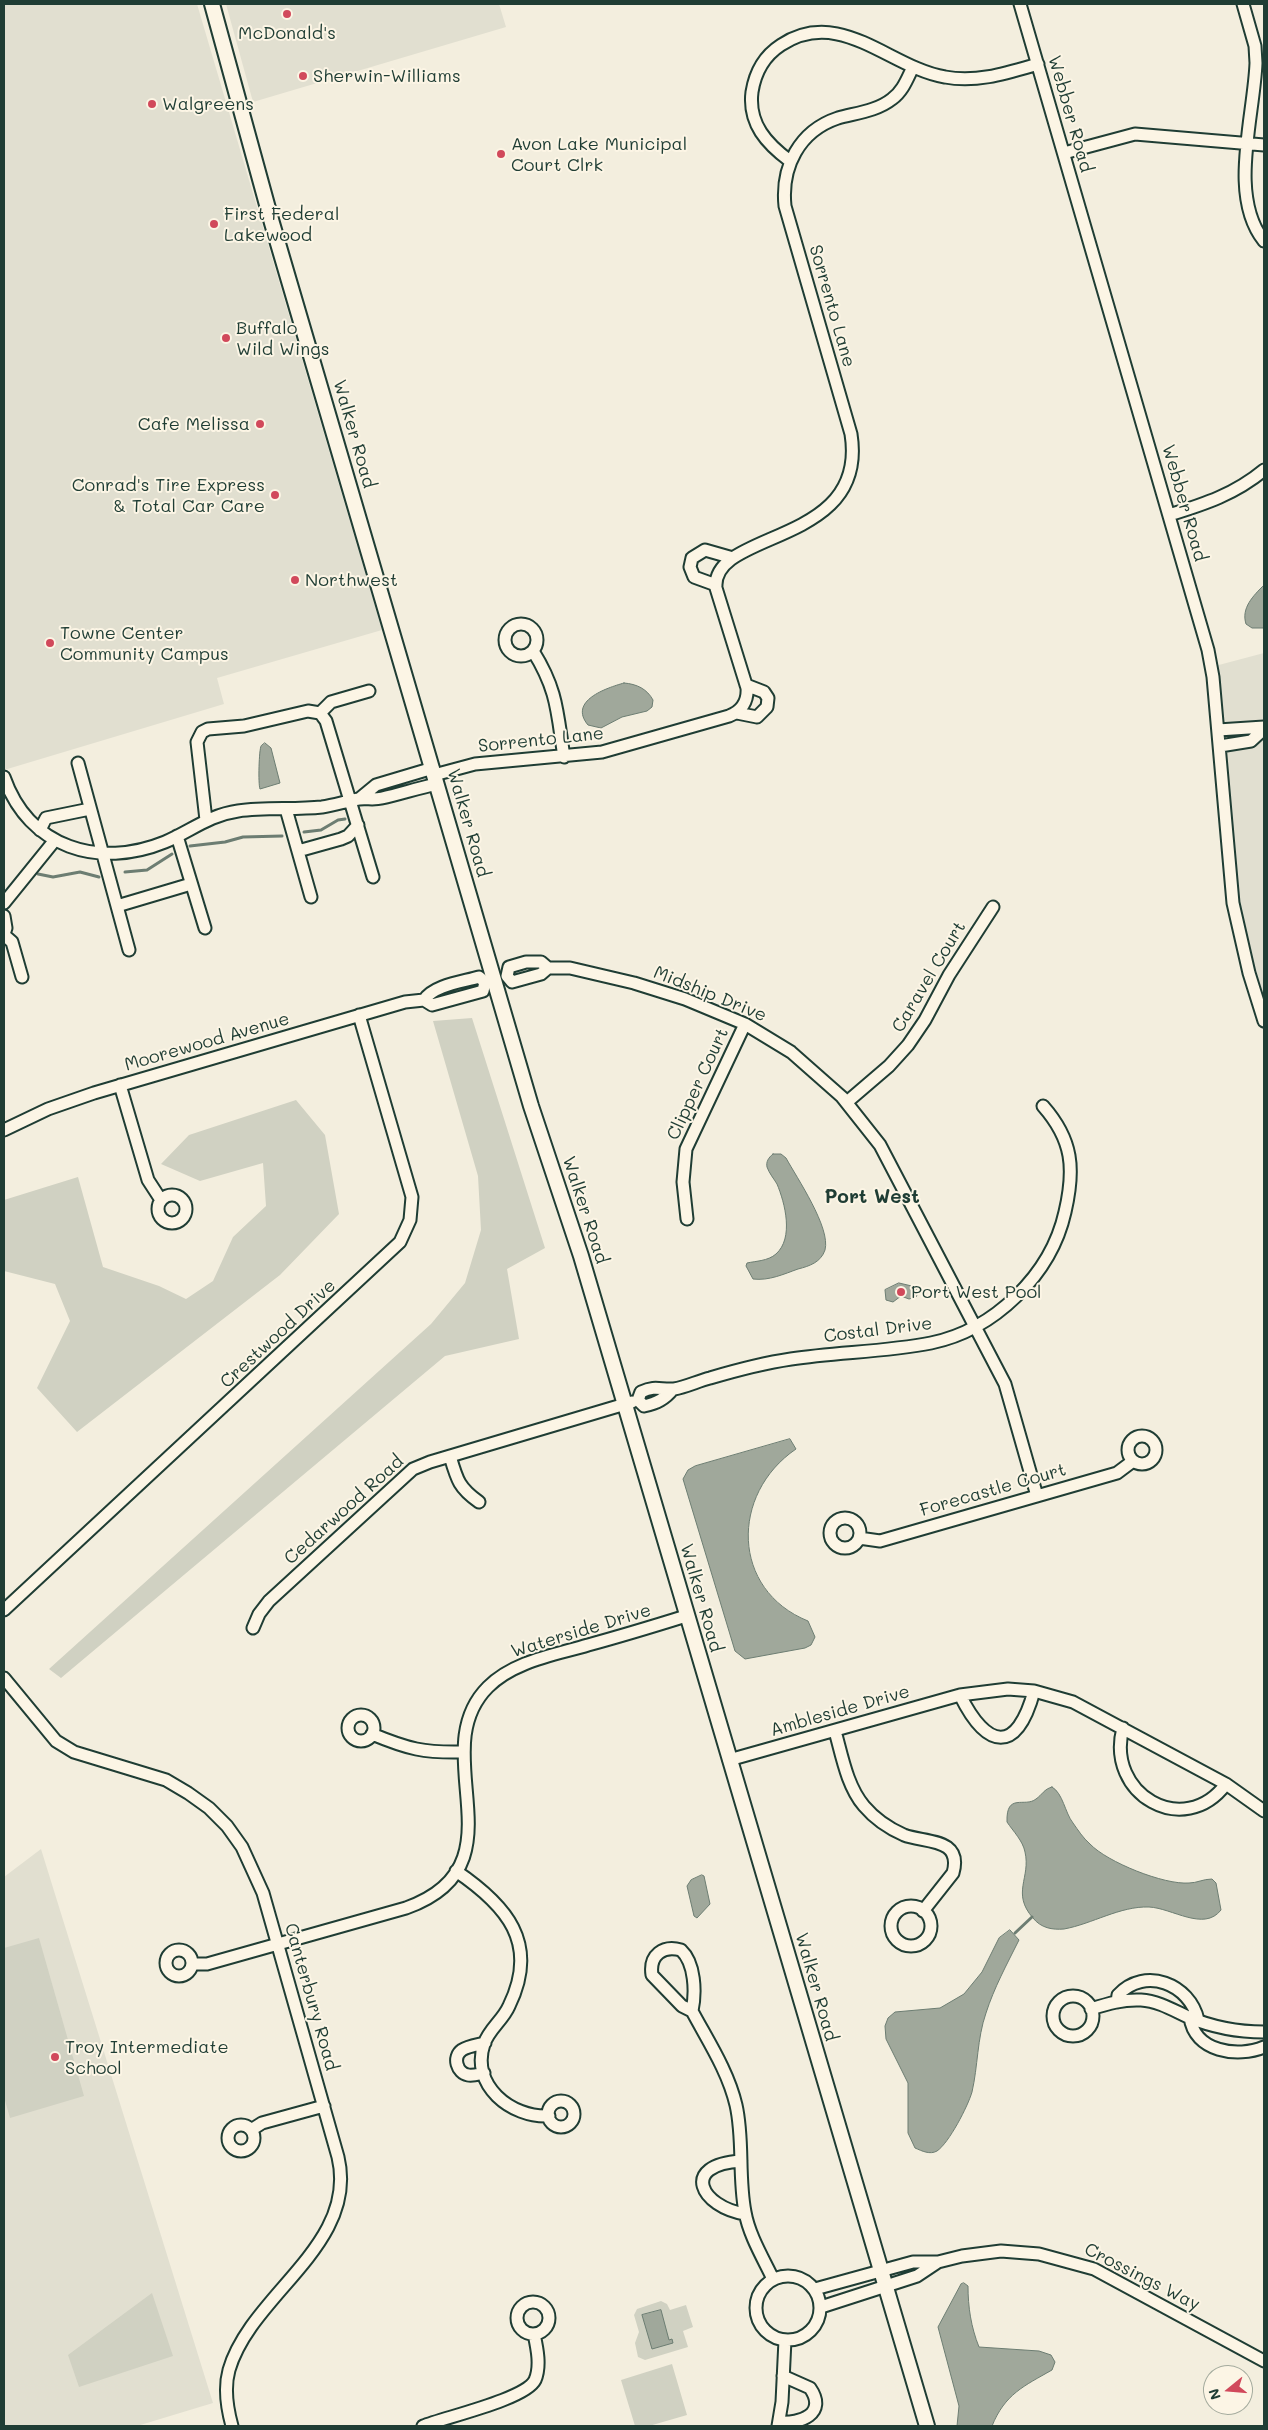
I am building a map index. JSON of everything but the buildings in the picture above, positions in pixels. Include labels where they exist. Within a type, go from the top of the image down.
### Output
[{"type":"street","name":"Walker Road","points":[[212,4],[272,223],[531,1106],[631,1402],[686,1616],[926,2426]]},
{"type":"street","name":"Webber Road","points":[[1020,4],[1208,650],[1213,677],[1220,746],[1233,903],[1247,964],[1264,1021]]},
{"type":"street","points":[[1243,4],[1255,46],[1256,63],[1244,186],[1246,202],[1255,228],[1264,241]]},
{"type":"street","points":[[790,161],[772,148],[762,135],[755,121],[752,105],[752,90],[756,75],[764,61],[789,40],[804,35],[835,34],[878,48],[913,67],[943,77],[972,79],[1000,75],[1038,64]]},
{"type":"street","name":"Sorrento Lane","points":[[716,585],[719,570],[733,558],[811,520],[826,510],[844,488],[852,462],[851,434],[785,206],[785,179],[790,161],[805,138],[820,127],[836,119],[876,107],[891,100],[902,88],[913,67]]},
{"type":"street","points":[[1064,153],[1135,134],[1264,145]]},
{"type":"street","points":[[1169,515],[1227,496],[1264,470]]},
{"type":"street","points":[[733,558],[705,550],[692,558],[690,567],[694,577],[716,585],[746,685],[746,699],[737,712]]},
{"type":"street","points":[[533,651],[547,674],[556,700],[564,757]]},
{"type":"street","name":"Sorrento Lane","points":[[435,776],[475,764],[564,757],[626,746],[737,712],[757,717],[767,707],[768,698],[764,692],[746,685]]},
{"type":"street","points":[[320,713],[332,702],[369,691]]},
{"type":"street","points":[[206,820],[197,742],[202,732],[208,729],[244,726],[308,710],[320,713],[326,721],[355,800],[358,825],[373,877]]},
{"type":"street","points":[[1218,730],[1264,728]]},
{"type":"street","points":[[1220,746],[1251,740],[1264,728]]},
{"type":"street","points":[[78,763],[129,950]]},
{"type":"street","points":[[355,800],[376,785],[435,776]]},
{"type":"street","points":[[4,777],[19,807],[40,830],[55,840],[85,852],[102,854],[141,850],[177,836],[206,820],[238,811],[286,809],[355,800],[380,799],[435,776]]},
{"type":"street","points":[[40,830],[46,818],[90,809]]},
{"type":"street","points":[[286,809],[311,897]]},
{"type":"street","points":[[298,851],[348,836],[358,825]]},
{"type":"street","points":[[177,836],[205,928]]},
{"type":"street","points":[[4,903],[55,840]]},
{"type":"street","points":[[117,906],[191,884]]},
{"type":"street","name":"Caravel Court","points":[[847,1102],[889,1066],[908,1045],[925,1020],[949,975],[993,907]]},
{"type":"street","points":[[4,916],[6,928],[4,935],[12,942],[22,977]]},
{"type":"street","name":"Midship Drive","points":[[495,979],[512,982],[541,974],[548,968],[570,968],[643,986],[685,999],[745,1024],[791,1052],[820,1075],[847,1102],[880,1145],[974,1326],[1009,1395],[1037,1496]]},
{"type":"street","name":"Moorewood Avenue","points":[[4,1130],[55,1106],[120,1086],[405,1002],[424,1000],[432,1005],[483,991],[495,979]]},
{"type":"street","name":"Crestwood Drive","points":[[4,1610],[400,1242],[410,1220],[412,1197],[359,1015]]},
{"type":"street","name":"Clipper Court","points":[[687,1219],[683,1182],[686,1150],[745,1024]]},
{"type":"street","points":[[120,1086],[148,1180],[161,1200]]},
{"type":"street","name":"Costal Drive","points":[[673,1389],[664,1398],[655,1403],[644,1406],[631,1402],[641,1392],[651,1388],[673,1389],[724,1374],[792,1359],[931,1343],[974,1326],[1011,1301],[1029,1283],[1046,1261],[1064,1216],[1070,1176],[1069,1153],[1061,1128],[1043,1106]]},
{"type":"street","name":"Cedarwood Road","points":[[253,1628],[259,1614],[269,1601],[401,1478],[423,1464],[631,1402]]},
{"type":"street","points":[[450,1456],[457,1482],[466,1493],[480,1502]]},
{"type":"street","name":"Forecastle Court","points":[[860,1538],[880,1540],[1037,1496],[1117,1473],[1133,1461]]},
{"type":"street","name":"Waterside Drive","points":[[192,1964],[207,1964],[414,1905],[440,1889],[456,1871],[466,1852],[470,1829],[463,1752],[466,1727],[471,1713],[483,1693],[499,1677],[527,1664],[686,1616]]},
{"type":"street","name":"Canterbury Road","points":[[4,1678],[49,1734],[65,1747],[84,1755],[166,1780],[209,1808],[227,1826],[254,1869],[278,1944],[340,2166],[340,2200],[330,2225],[246,2335],[235,2355],[226,2384],[227,2403],[232,2426]]},
{"type":"street","name":"Ambleside Drive","points":[[729,1760],[960,1695],[984,1690],[1008,1689],[1034,1692],[1073,1702],[1226,1784],[1264,1811]]},
{"type":"street","points":[[960,1695],[982,1729],[989,1736],[997,1739],[1013,1734],[1020,1726],[1029,1709],[1034,1692]]},
{"type":"street","points":[[1123,1728],[1119,1754],[1122,1769],[1135,1789],[1157,1804],[1180,1809],[1194,1808],[1206,1803],[1219,1794],[1226,1784]]},
{"type":"street","points":[[835,1731],[853,1789],[864,1807],[891,1829],[906,1836],[942,1843],[953,1856],[955,1866],[953,1872],[924,1911]]},
{"type":"street","points":[[372,1734],[408,1749],[423,1752],[463,1752]]},
{"type":"street","points":[[456,1871],[496,1902],[512,1926],[520,1953],[520,1972],[516,1991],[508,2009],[484,2043],[482,2057],[484,2073],[494,2093],[507,2105],[533,2117],[548,2116]]},
{"type":"street","points":[[692,2010],[695,2000],[691,1964],[681,1950],[665,1948],[657,1953],[653,1960],[652,1974],[682,2006],[692,2010],[731,2089],[739,2120],[745,2214],[773,2279]]},
{"type":"street","points":[[1117,2002],[1118,1995],[1130,1985],[1156,1980],[1172,1986],[1186,1996],[1196,2011],[1191,2025],[1196,2033],[1212,2047],[1240,2053],[1264,2046]]},
{"type":"street","points":[[1091,2009],[1117,2002],[1141,2000],[1158,2003],[1194,2019],[1234,2030],[1264,2032]]},
{"type":"street","points":[[484,2043],[463,2049],[456,2063],[464,2073],[469,2075],[484,2073]]},
{"type":"street","points":[[251,2130],[262,2123],[324,2106]]},
{"type":"street","points":[[741,2161],[712,2166],[706,2172],[703,2185],[712,2200],[737,2213],[745,2214]]},
{"type":"street","name":"Crossings Way","points":[[815,2289],[913,2262],[938,2262],[962,2256],[1001,2251],[1039,2254],[1076,2262],[1112,2278],[1264,2361]]},
{"type":"street","name":"Crossings Way","points":[[820,2307],[918,2276],[938,2262]]},
{"type":"street","points":[[784,2276],[796,2276],[807,2281],[815,2289],[820,2307],[818,2320],[810,2331],[798,2338],[785,2340],[764,2330],[756,2314],[756,2302],[760,2291],[773,2279],[784,2276]]},
{"type":"street","points":[[423,2426],[514,2396],[530,2388],[538,2368],[534,2334]]},
{"type":"street","points":[[783,2376],[810,2388],[816,2400],[813,2412],[803,2420],[778,2424],[785,2340]]},
{"type":"shaded area","points":[[4,4],[197,4],[382,630],[217,678],[224,704],[4,770]]},
{"type":"shaded area","points":[[226,4],[499,4],[506,27],[253,102]]},
{"type":"shaded area","points":[[1264,585],[1264,628],[1252,628],[1246,624],[1245,613],[1252,598]]},
{"type":"shaded area","points":[[1264,653],[1264,1008],[1239,915],[1215,666]]},
{"type":"shaded area","points":[[624,683],[645,690],[653,700],[652,707],[647,711],[622,717],[601,728],[588,725],[583,717],[583,709],[586,702],[599,692]]},
{"type":"shaded area","points":[[265,743],[271,748],[280,783],[260,789],[260,753],[261,746]]},
{"type":"shaded area","points":[[472,1018],[545,1248],[507,1269],[519,1339],[445,1356],[61,1678],[49,1669],[431,1324],[465,1283],[481,1230],[478,1176],[433,1021]]},
{"type":"shaded area","points":[[296,1100],[325,1135],[339,1214],[280,1275],[77,1432],[37,1388],[70,1321],[55,1284],[4,1271],[4,1200],[78,1177],[103,1267],[159,1286],[186,1299],[213,1281],[233,1237],[266,1206],[263,1163],[200,1181],[161,1164],[189,1135]]},
{"type":"shaded area","points":[[773,1154],[781,1154],[786,1158],[805,1190],[823,1229],[825,1250],[821,1258],[811,1265],[771,1278],[753,1279],[746,1266],[747,1263],[773,1256],[782,1247],[785,1239],[786,1220],[783,1201],[777,1184],[767,1167],[768,1160]]},
{"type":"shaded area","name":"Port West Pool","points":[[899,1283],[916,1287],[918,1293],[916,1297],[909,1299],[901,1296],[893,1302],[886,1300],[885,1290]]},
{"type":"shaded area","points":[[790,1439],[796,1449],[774,1468],[759,1490],[750,1515],[748,1540],[753,1565],[764,1587],[783,1607],[808,1621],[815,1637],[811,1645],[805,1648],[745,1659],[735,1651],[683,1479],[688,1470],[695,1466]]},
{"type":"shaded area","points":[[1052,1787],[1059,1794],[1070,1819],[1087,1842],[1098,1851],[1122,1865],[1165,1880],[1189,1883],[1212,1879],[1216,1883],[1221,1910],[1214,1916],[1206,1919],[1197,1919],[1158,1908],[1138,1907],[1064,1929],[1051,1929],[1040,1924],[1033,1918],[1023,1901],[1022,1893],[1026,1870],[1025,1852],[1020,1840],[1007,1822],[1010,1807],[1013,1804],[1032,1801]]},
{"type":"shaded area","name":"Troy Intermediate School","points":[[41,1849],[213,2403],[137,2426],[4,2426],[4,1877]]},
{"type":"shaded area","points":[[702,1875],[704,1876],[710,1904],[697,1918],[694,1916],[687,1886],[691,1880]]},
{"type":"shaded area","points":[[1010,1930],[1019,1940],[997,1985],[986,2013],[970,2098],[958,2124],[942,2147],[932,2153],[915,2148],[908,2133],[908,2083],[886,2039],[885,2026],[888,2018],[895,2012],[940,2008],[964,1994],[982,1972],[999,1938]]},
{"type":"shaded area","points":[[39,1938],[84,2096],[10,2118],[4,2097],[4,1948]]},
{"type":"shaded area","points":[[964,2283],[968,2286],[970,2317],[979,2347],[1039,2351],[1051,2355],[1055,2362],[1052,2370],[1024,2386],[1009,2398],[992,2426],[957,2426],[959,2406],[938,2327],[961,2284]]},
{"type":"shaded area","points":[[152,2293],[173,2356],[79,2387],[68,2355]]},
{"type":"shaded area","points":[[661,2301],[667,2304],[670,2310],[686,2305],[693,2327],[683,2331],[688,2347],[645,2360],[638,2357],[635,2343],[639,2332],[634,2315],[637,2309]]},
{"type":"shaded area","points":[[661,2310],[669,2340],[672,2339],[673,2343],[652,2349],[642,2315]]},
{"type":"shaded area","points":[[672,2364],[687,2415],[649,2426],[635,2426],[621,2380]]},
{"type":"waterway","points":[[304,832],[321,830],[338,820],[345,819]]},
{"type":"waterway","points":[[190,846],[225,842],[243,837],[282,836]]},
{"type":"waterway","points":[[125,872],[147,870],[172,854]]},
{"type":"waterway","points":[[38,874],[53,877],[80,872],[99,877]]},
{"type":"waterway","points":[[1015,1933],[1032,1917]]},
{"type":"place","name":"McDonald's","points":[[287,14]]},
{"type":"place","name":"Sherwin-Williams","points":[[303,76]]},
{"type":"place","name":"Walgreens","points":[[152,104]]},
{"type":"place","name":"Avon Lake Municipal Court Clrk","points":[[501,154]]},
{"type":"place","name":"First Federal Lakewood","points":[[214,224]]},
{"type":"place","name":"Buffalo Wild Wings","points":[[226,338]]},
{"type":"place","name":"Cafe Melissa","points":[[260,424]]},
{"type":"place","name":"Conrad's Tire Express & Total Car Care","points":[[275,495]]},
{"type":"place","name":"Northwest","points":[[295,580]]},
{"type":"place","name":"Towne Center Community Campus","points":[[50,643]]},
{"type":"place","name":"Port West Pool","points":[[901,1292]]},
{"type":"place","name":"Troy Intermediate School","points":[[55,2057]]},
{"type":"district","name":"Port West","points":[[872,1197]]}]
